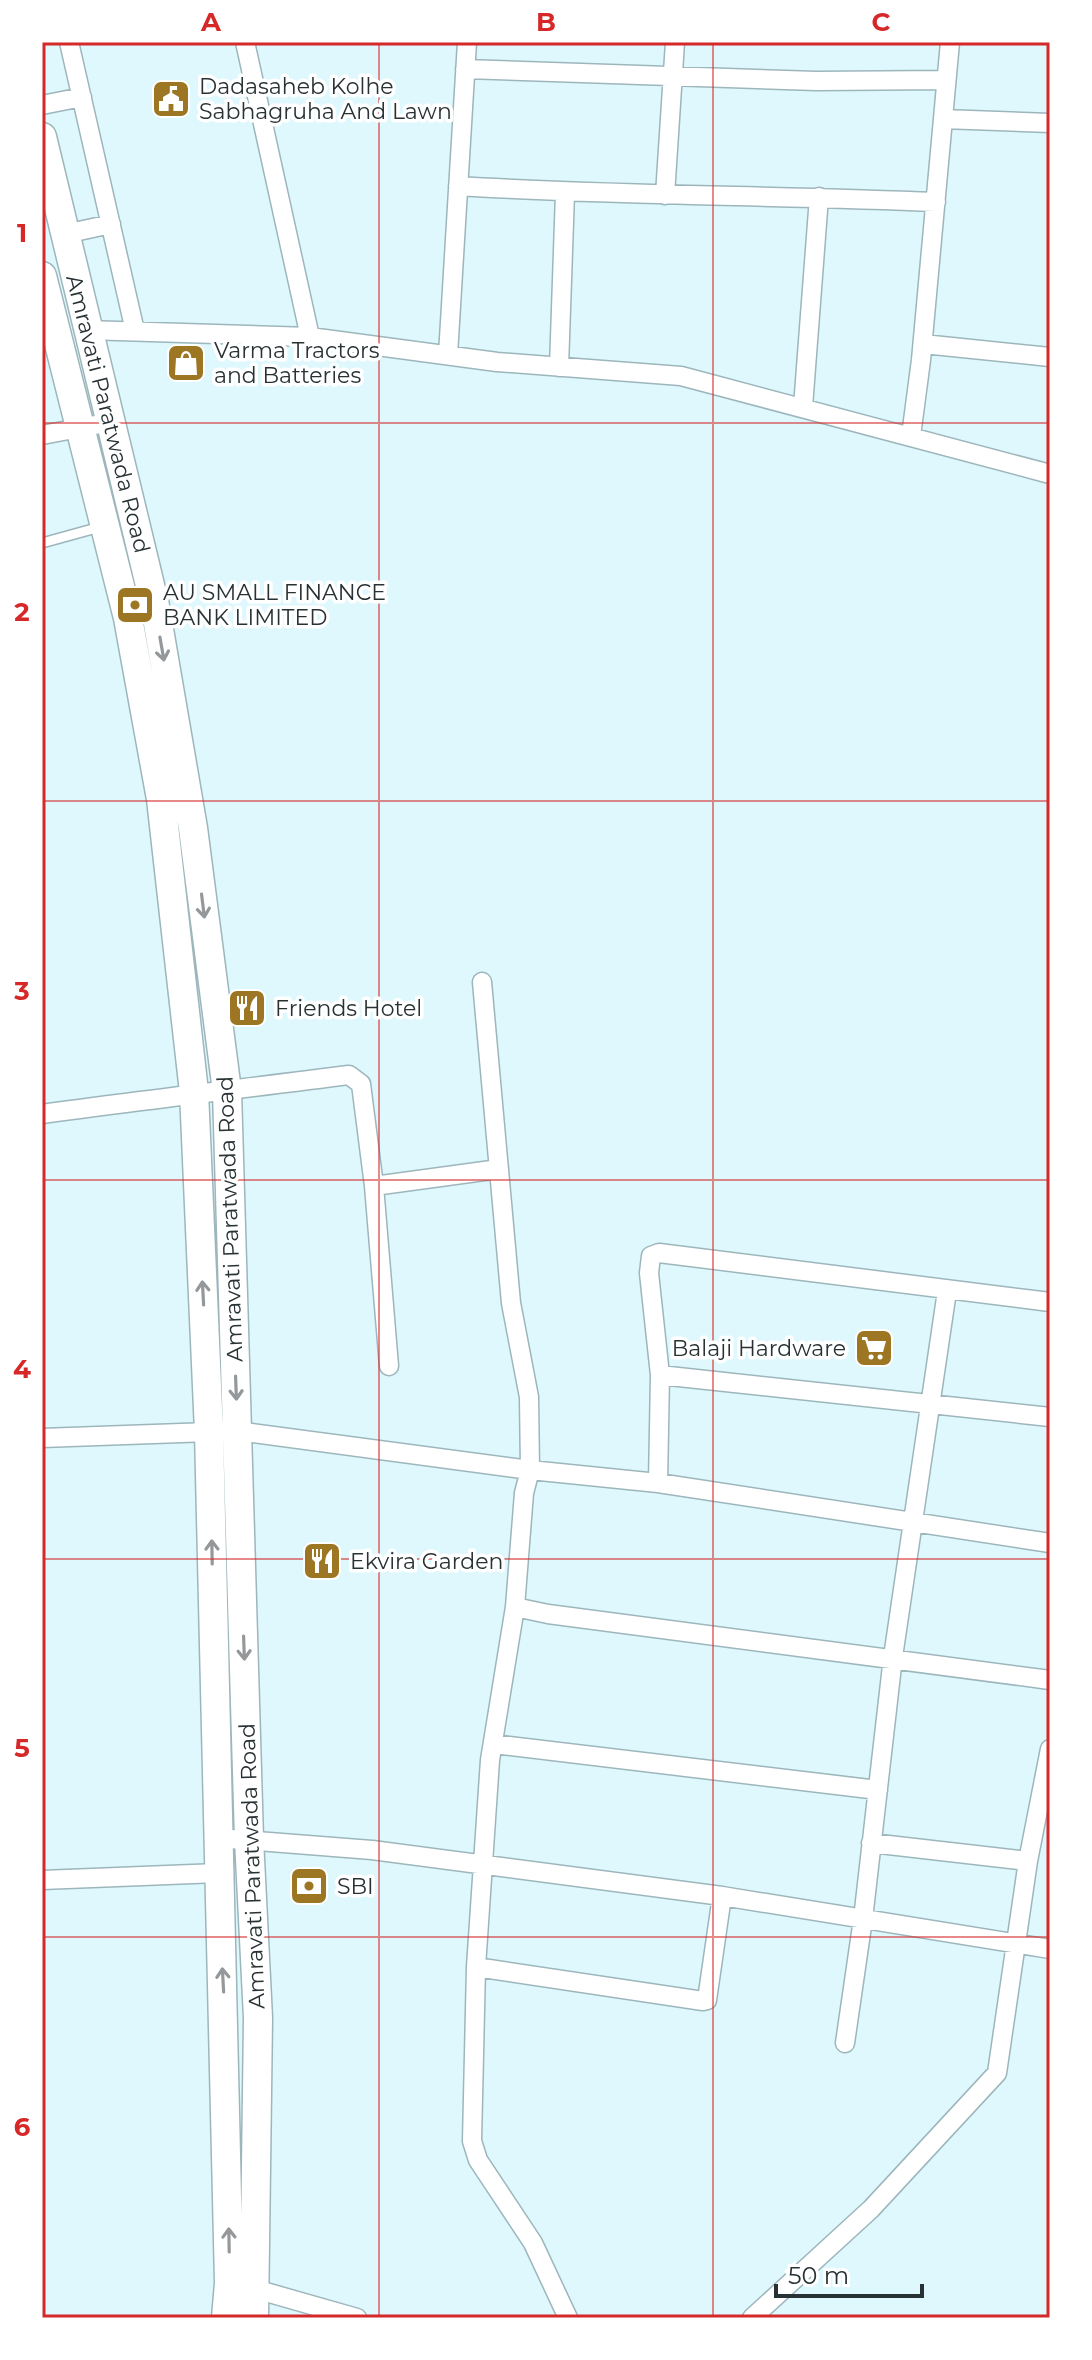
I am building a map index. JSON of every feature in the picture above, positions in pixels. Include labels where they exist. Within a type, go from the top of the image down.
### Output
[{"type":"main road","name":"Amravati Paratwada Road","points":[[42,137],[86,330],[155,606],[193,828],[227,1091],[218,1873],[225,2042],[243,2286],[254,2318]]},
{"type":"main road","name":"Amravati Paratwada Road","points":[[42,276],[128,618],[161,799],[194,1092],[223,1432],[258,2018],[243,2286],[226,2318]]},
{"type":"street","points":[[69,42],[135,331]]},
{"type":"street","points":[[245,42],[310,337]]},
{"type":"street","points":[[448,355],[467,42]]},
{"type":"street","points":[[665,195],[675,42]]},
{"type":"street","points":[[911,436],[923,344],[950,42]]},
{"type":"street","points":[[465,69],[816,81],[946,80]]},
{"type":"street","points":[[42,105],[82,97]]},
{"type":"street","points":[[943,119],[1050,123]]},
{"type":"street","points":[[458,186],[565,193],[936,202]]},
{"type":"street","points":[[559,367],[565,193]]},
{"type":"street","points":[[803,407],[819,197]]},
{"type":"street","points":[[65,234],[111,224]]},
{"type":"street","points":[[86,330],[310,337],[559,367],[681,376],[1050,474]]},
{"type":"street","points":[[923,344],[1050,357]]},
{"type":"street","points":[[42,435],[111,422]]},
{"type":"street","points":[[482,982],[511,1303],[529,1397],[530,1470],[524,1493],[515,1607],[493,1744],[476,1967],[474,2152],[533,2243],[568,2318]]},
{"type":"street","points":[[42,1114],[194,1092],[227,1091],[349,1075],[356,1078],[361,1084],[374,1186],[389,1366]]},
{"type":"street","points":[[374,1186],[499,1169]]},
{"type":"street","points":[[658,1483],[660,1375],[649,1273],[651,1256],[659,1253],[1050,1302]]},
{"type":"street","points":[[845,2043],[863,1919],[893,1659],[947,1291]]},
{"type":"street","points":[[660,1375],[1050,1417]]},
{"type":"street","points":[[42,1438],[223,1432],[658,1483],[1050,1543]]},
{"type":"street","points":[[515,1607],[548,1614],[1050,1680]]},
{"type":"street","points":[[493,1744],[878,1790]]},
{"type":"street","points":[[752,2318],[871,2209],[990,2083],[1001,2062],[1028,1861],[1044,1814],[1050,1749]]},
{"type":"street","points":[[218,1838],[372,1850],[722,1896],[1050,1949]]},
{"type":"street","points":[[871,1843],[1028,1861]]},
{"type":"street","points":[[42,1880],[218,1873]]},
{"type":"street","points":[[476,1967],[707,2000],[722,1896]]},
{"type":"street","points":[[243,2286],[357,2318]]},
{"type":"lane","points":[[42,543],[105,526]]},
{"type":"place","name":"Dadasaheb Kolhe Sabhagruha And Lawn","points":[[171,99]]},
{"type":"place","name":"Varma Tractors and Batteries","points":[[186,363]]},
{"type":"place","name":"AU SMALL FINANCE BANK LIMITED","points":[[135,605]]},
{"type":"place","name":"Friends Hotel","points":[[247,1008]]},
{"type":"place","name":"Balaji Hardware","points":[[874,1348]]},
{"type":"place","name":"Ekvira Garden","points":[[322,1561]]},
{"type":"place","name":"SBI","points":[[309,1886]]}]
